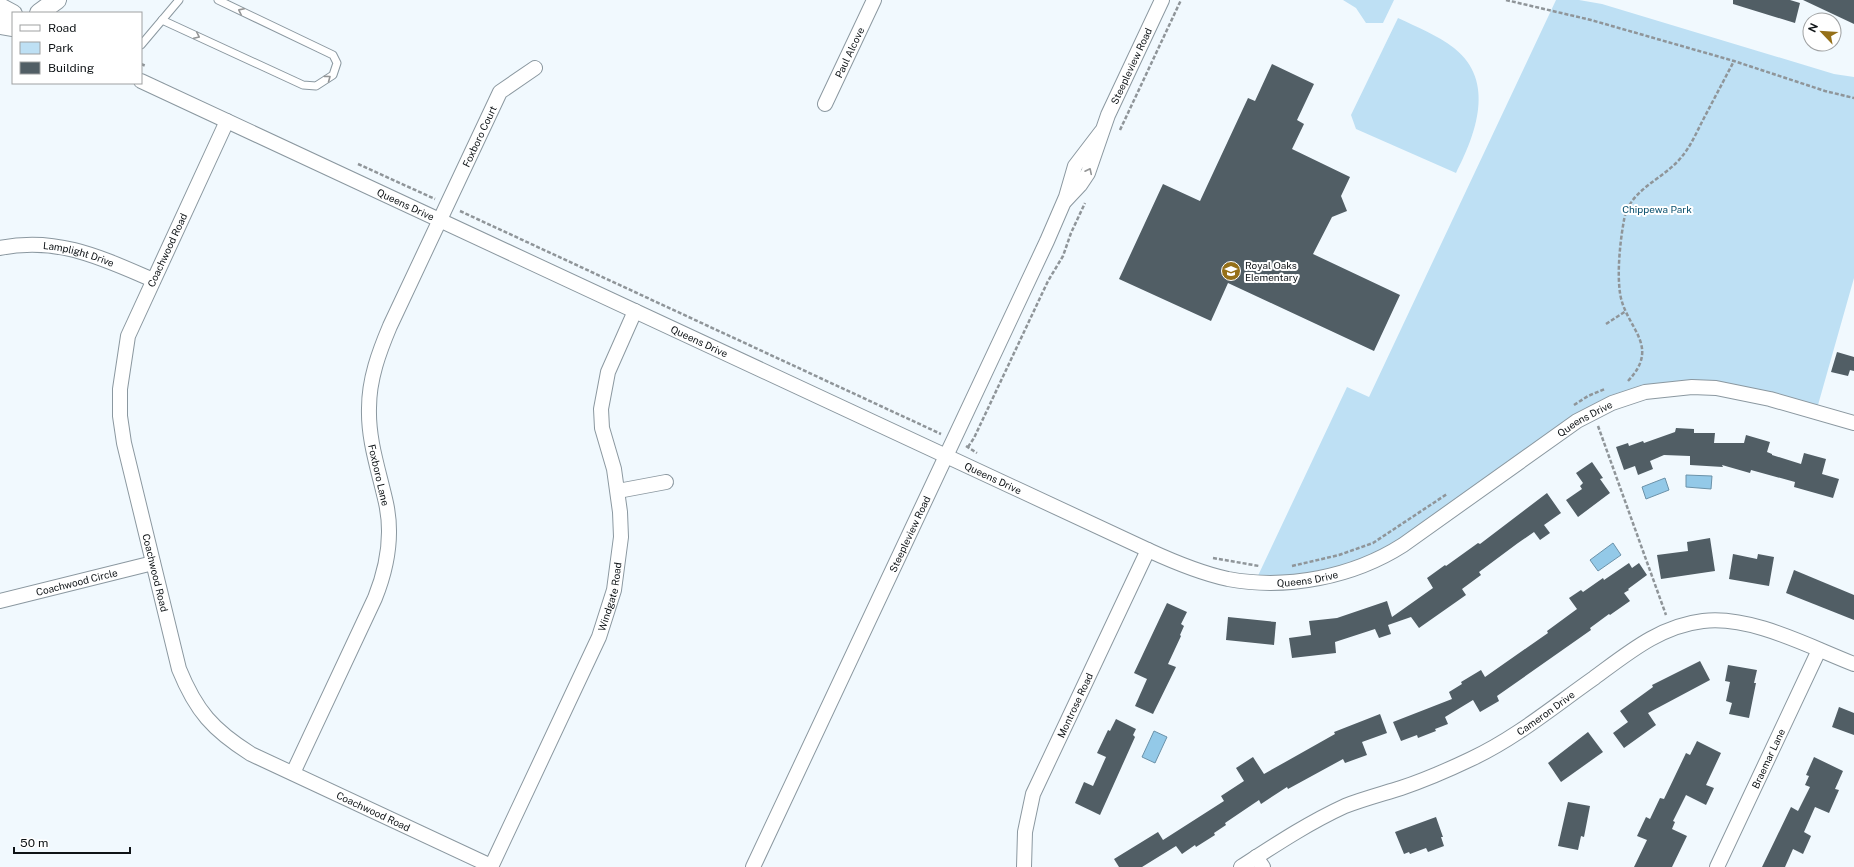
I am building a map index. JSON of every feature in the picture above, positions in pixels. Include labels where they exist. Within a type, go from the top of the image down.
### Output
[{"type":"street","points":[[40,12],[57,0]]},
{"type":"street","name":"Paul Alcove","points":[[825,104],[874,0]]},
{"type":"street","name":"Steepleview Road","points":[[753,867],[1065,201],[1078,161],[1101,132],[1162,0]]},
{"type":"street","points":[[0,7],[12,13]]},
{"type":"street","points":[[0,25],[12,27]]},
{"type":"street","name":"Foxboro Court","points":[[440,219],[500,92],[535,68]]},
{"type":"street","name":"Queens Drive","points":[[142,81],[947,455],[1148,550],[1195,570],[1242,581],[1297,581],[1338,573],[1396,550],[1571,425],[1593,412],[1617,401],[1645,392],[1667,388],[1700,387],[1741,392],[1854,423]]},
{"type":"street","name":"Coachwood Road","points":[[228,121],[128,336],[120,389],[120,416],[124,443],[179,669],[189,694],[200,710],[218,730],[251,754],[491,867]]},
{"type":"street","name":"Foxboro Lane","points":[[293,773],[372,605],[383,577],[388,551],[388,527],[386,504],[372,450],[369,407],[371,385],[378,356],[390,326],[440,219]]},
{"type":"street","name":"Lamplight Drive","points":[[0,248],[13,245],[66,247],[97,256],[154,280]]},
{"type":"street","name":"Windgate Road","points":[[491,867],[599,637],[614,590],[620,550],[620,512],[618,491],[602,428],[602,409],[608,372],[635,311]]},
{"type":"street","points":[[618,491],[666,482]]},
{"type":"street","name":"Montrose Road","points":[[1024,867],[1024,832],[1033,794],[1148,550]]},
{"type":"street","name":"Coachwood Circle","points":[[0,601],[153,563]]},
{"type":"street","name":"Cameron Drive","points":[[1241,867],[1260,862],[1304,827],[1346,806],[1432,777],[1488,751],[1539,718],[1646,641],[1671,629],[1701,621],[1718,620],[1735,622],[1761,628],[1854,664]]},
{"type":"street","name":"Braemar Lane","points":[[1717,867],[1819,650]]},
{"type":"lane","points":[[142,44],[179,0]]},
{"type":"lane","points":[[162,20],[303,85],[316,86],[333,75],[337,63],[333,55],[218,0]]},
{"type":"path","points":[[1145,77],[1181,0]]},
{"type":"path","points":[[1506,0],[1591,20],[1734,61],[1825,91],[1854,98]]},
{"type":"path","points":[[1627,383],[1634,375],[1640,363],[1642,351],[1641,340],[1626,311],[1620,295],[1618,281],[1626,208],[1633,198],[1677,162],[1688,149],[1734,61]]},
{"type":"path","points":[[142,64],[148,67]]},
{"type":"path","points":[[355,163],[447,204],[936,432]]},
{"type":"path","points":[[981,454],[968,447],[974,438],[1048,281]]},
{"type":"path","points":[[1606,324],[1626,311]]},
{"type":"path","points":[[1569,407],[1588,396],[1611,386]]},
{"type":"path","points":[[1588,396],[1671,629]]},
{"type":"path","points":[[1286,567],[1340,555],[1373,543],[1451,491]]},
{"type":"path","points":[[1208,557],[1236,563],[1262,566]]},
{"type":"green space","points":[[1343,0],[1394,0],[1383,23],[1366,23],[1356,8]]},
{"type":"green space","name":"Chippewa Park","points":[[1556,0],[1579,0],[1602,4],[1834,74],[1854,77],[1854,278],[1816,412],[1716,388],[1628,397],[1362,565],[1255,582],[1347,387],[1369,397]]},
{"type":"green space","points":[[1398,18],[1434,35],[1454,48],[1467,61],[1475,76],[1478,92],[1478,108],[1475,125],[1470,142],[1456,173],[1356,129],[1351,115]]},
{"type":"shaded area","points":[[1686,475],[1712,476],[1711,489],[1686,487]]},
{"type":"shaded area","points":[[1665,478],[1669,490],[1646,499],[1642,487]]},
{"type":"shaded area","points":[[1613,543],[1621,555],[1598,571],[1590,560]]},
{"type":"shaded area","points":[[1154,731],[1167,737],[1155,763],[1142,757]]},
{"type":"building","points":[[1733,0],[1790,0],[1800,3],[1795,23],[1733,4]]},
{"type":"building","points":[[1803,0],[1854,0],[1854,24],[1842,18],[1842,12],[1828,12]]},
{"type":"building","name":"Royal Oaks Elementary","points":[[1272,64],[1314,84],[1297,120],[1304,124],[1292,149],[1350,177],[1341,196],[1347,211],[1332,217],[1313,254],[1400,295],[1374,351],[1228,283],[1211,321],[1119,279],[1163,184],[1200,201],[1248,98],[1255,101]]},
{"type":"building","points":[[1837,352],[1854,357],[1854,371],[1850,370],[1848,376],[1831,372]]},
{"type":"building","points":[[1676,428],[1694,429],[1694,433],[1715,433],[1714,443],[1744,443],[1746,435],[1770,442],[1767,452],[1772,455],[1801,464],[1804,453],[1826,459],[1822,474],[1839,479],[1833,498],[1794,487],[1795,482],[1751,470],[1750,473],[1722,465],[1723,467],[1690,465],[1690,456],[1664,455],[1650,461],[1653,469],[1638,475],[1635,466],[1624,470],[1616,447],[1628,443],[1629,446],[1643,441],[1644,443],[1675,432]]},
{"type":"building","points":[[1592,462],[1603,478],[1600,479],[1610,493],[1578,517],[1566,500],[1582,489],[1580,486],[1583,483],[1576,473]]},
{"type":"building","points":[[1547,493],[1561,513],[1544,525],[1550,533],[1540,540],[1534,532],[1518,543],[1479,572],[1481,575],[1462,589],[1466,595],[1419,628],[1411,617],[1388,625],[1391,634],[1379,638],[1375,629],[1335,642],[1336,653],[1292,658],[1289,638],[1311,635],[1309,621],[1337,618],[1387,601],[1392,617],[1433,588],[1427,578],[1478,543],[1480,544]]},
{"type":"building","points":[[1710,538],[1715,571],[1661,579],[1657,555],[1688,551],[1687,542]]},
{"type":"building","points":[[1733,554],[1757,559],[1758,554],[1774,557],[1769,586],[1729,579]]},
{"type":"building","points":[[1629,563],[1632,568],[1639,563],[1647,575],[1624,593],[1630,601],[1610,615],[1609,614],[1590,628],[1591,630],[1497,696],[1499,701],[1480,712],[1473,700],[1445,717],[1448,724],[1435,729],[1436,731],[1418,738],[1417,735],[1401,741],[1393,722],[1452,699],[1449,692],[1462,684],[1461,682],[1481,670],[1485,677],[1548,633],[1547,631],[1577,609],[1569,598],[1581,590],[1583,592],[1603,578],[1604,580]]},
{"type":"building","points":[[1794,570],[1854,595],[1854,620],[1786,593]]},
{"type":"building","points":[[1167,603],[1187,612],[1181,624],[1184,626],[1180,635],[1181,636],[1168,664],[1176,667],[1153,714],[1135,706],[1147,679],[1134,673]]},
{"type":"building","points":[[1228,617],[1276,622],[1274,645],[1226,640]]},
{"type":"building","points":[[1700,661],[1710,680],[1648,713],[1656,725],[1624,748],[1613,733],[1628,722],[1620,711],[1653,687],[1652,685]]},
{"type":"building","points":[[1728,665],[1757,670],[1749,718],[1729,714],[1732,703],[1726,701],[1730,682],[1725,681]]},
{"type":"building","points":[[1839,707],[1854,713],[1854,735],[1832,727]]},
{"type":"building","points":[[1380,714],[1387,733],[1362,742],[1367,755],[1345,763],[1343,759],[1288,789],[1287,787],[1261,804],[1259,800],[1225,823],[1226,825],[1214,833],[1215,835],[1196,847],[1195,845],[1182,854],[1176,846],[1142,867],[1119,867],[1114,859],[1158,832],[1163,840],[1224,801],[1221,796],[1244,781],[1236,768],[1253,757],[1264,774],[1335,734],[1334,732]]},
{"type":"building","points":[[1116,719],[1136,729],[1133,735],[1135,737],[1100,815],[1075,803],[1084,782],[1093,786],[1106,757],[1097,753],[1108,730],[1110,731]]},
{"type":"building","points":[[1588,732],[1603,752],[1561,782],[1548,763]]},
{"type":"building","points":[[1697,741],[1721,753],[1706,785],[1714,788],[1706,805],[1686,795],[1673,821],[1675,822],[1672,829],[1687,836],[1672,867],[1634,867],[1647,840],[1637,836],[1646,817],[1650,819],[1660,798],[1664,799],[1686,753],[1690,755]]},
{"type":"building","points":[[1814,757],[1843,771],[1835,789],[1839,790],[1829,813],[1815,807],[1804,832],[1811,836],[1803,854],[1793,849],[1785,867],[1762,867],[1791,807],[1798,811],[1810,787],[1805,785],[1809,776],[1806,775]]},
{"type":"building","points":[[1568,802],[1590,806],[1584,837],[1581,836],[1578,850],[1558,846]]},
{"type":"building","points":[[1436,817],[1443,837],[1441,837],[1444,846],[1428,852],[1426,848],[1410,854],[1409,852],[1404,854],[1395,832]]},
{"type":"place","name":"Royal Oaks Elementary","points":[[1231,271]]}]
